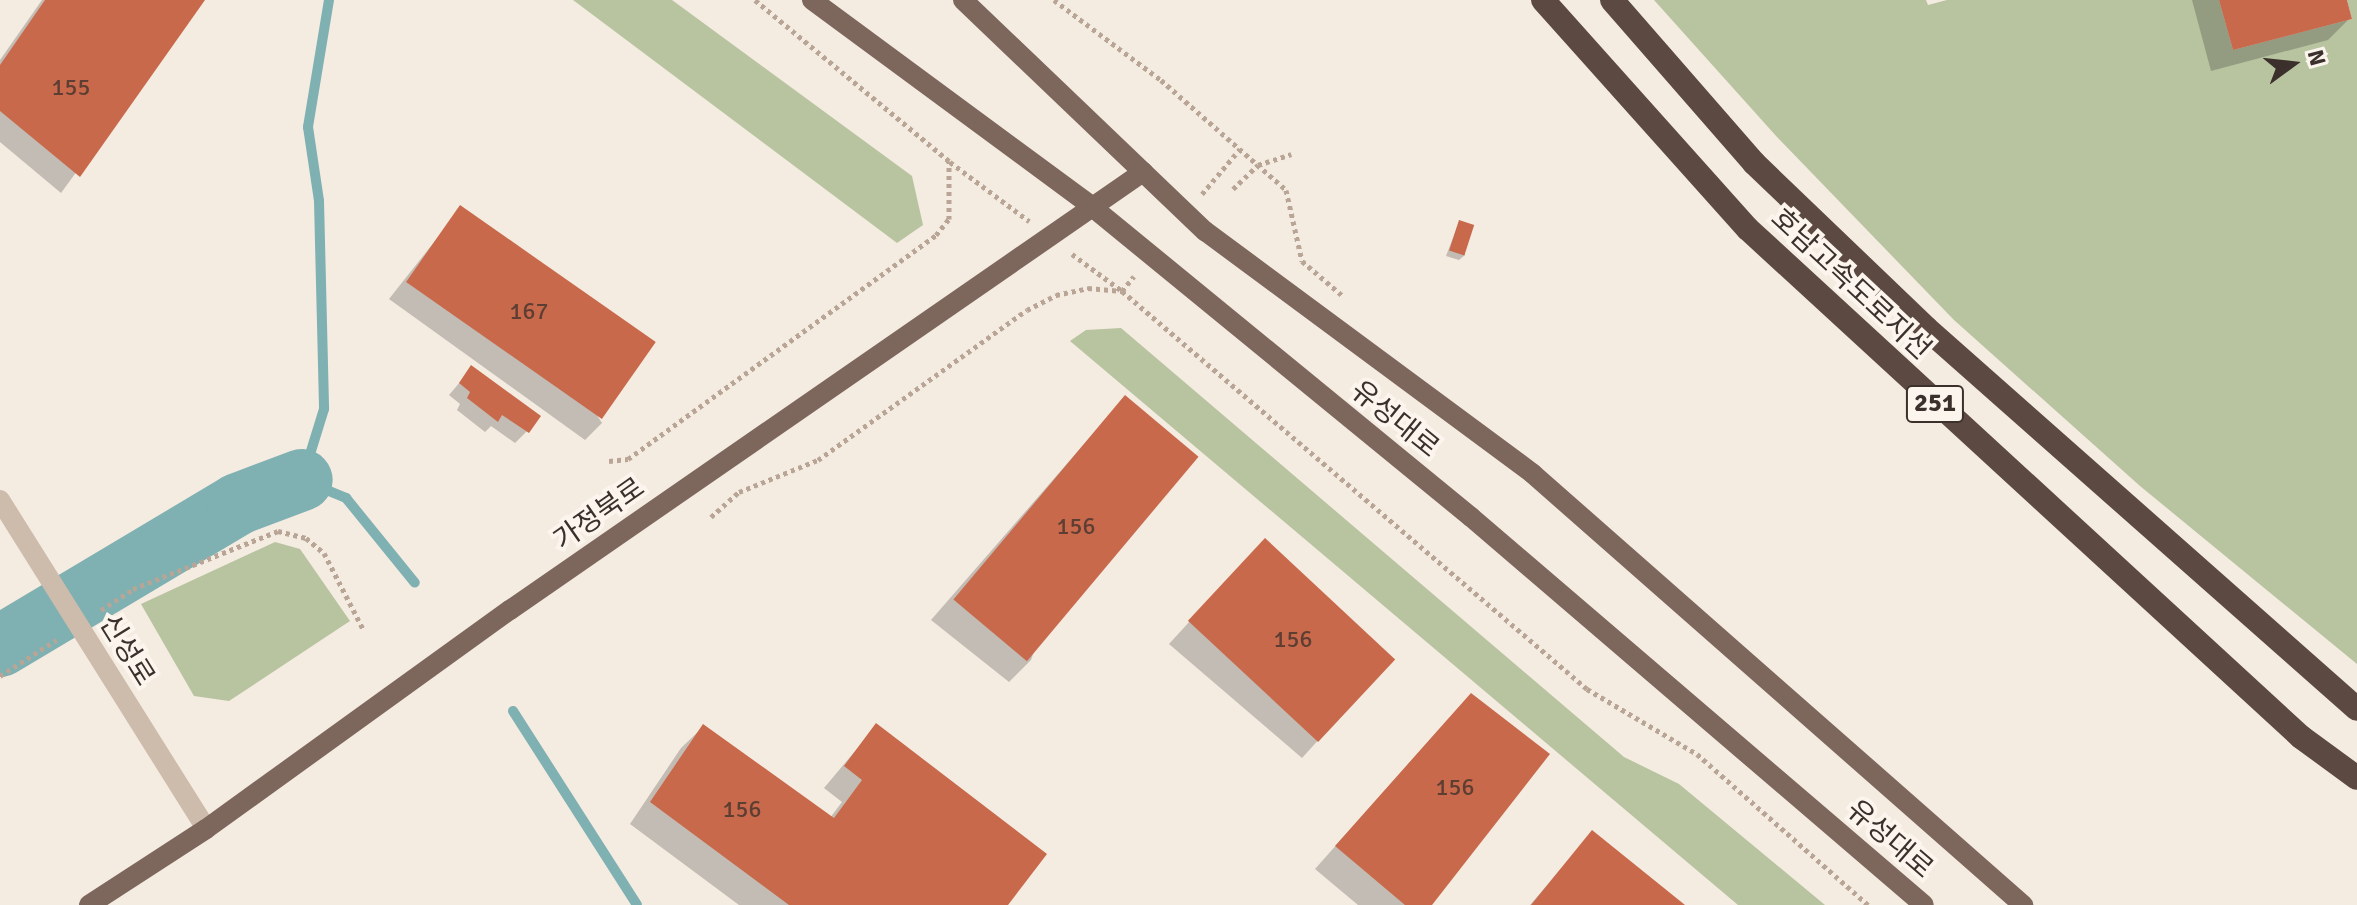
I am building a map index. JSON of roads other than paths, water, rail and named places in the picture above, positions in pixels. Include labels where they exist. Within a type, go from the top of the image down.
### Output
[{"type":"highway","name":"호남고속도로지선","points":[[1543,0],[1759,239],[2301,737],[2357,778]]},
{"type":"highway","name":"호남고속도로지선","points":[[1612,0],[1754,163],[1914,317],[2357,709]]},
{"type":"main road","name":"유성대로","points":[[812,0],[1091,206],[1471,517],[1924,905]]},
{"type":"main road","name":"유성대로","points":[[963,0],[1205,231],[1533,474],[2023,905]]},
{"type":"main road","name":"가정북로","points":[[89,905],[206,829],[510,610],[1143,172]]},
{"type":"street","name":"신성로","points":[[0,500],[206,829]]},
{"type":"waterway","points":[[329,0],[308,127],[319,201],[324,409],[302,480],[346,498],[415,583]]},
{"type":"waterway","points":[[0,646],[238,504],[302,480]]},
{"type":"waterway","points":[[513,711],[637,905]]}]
